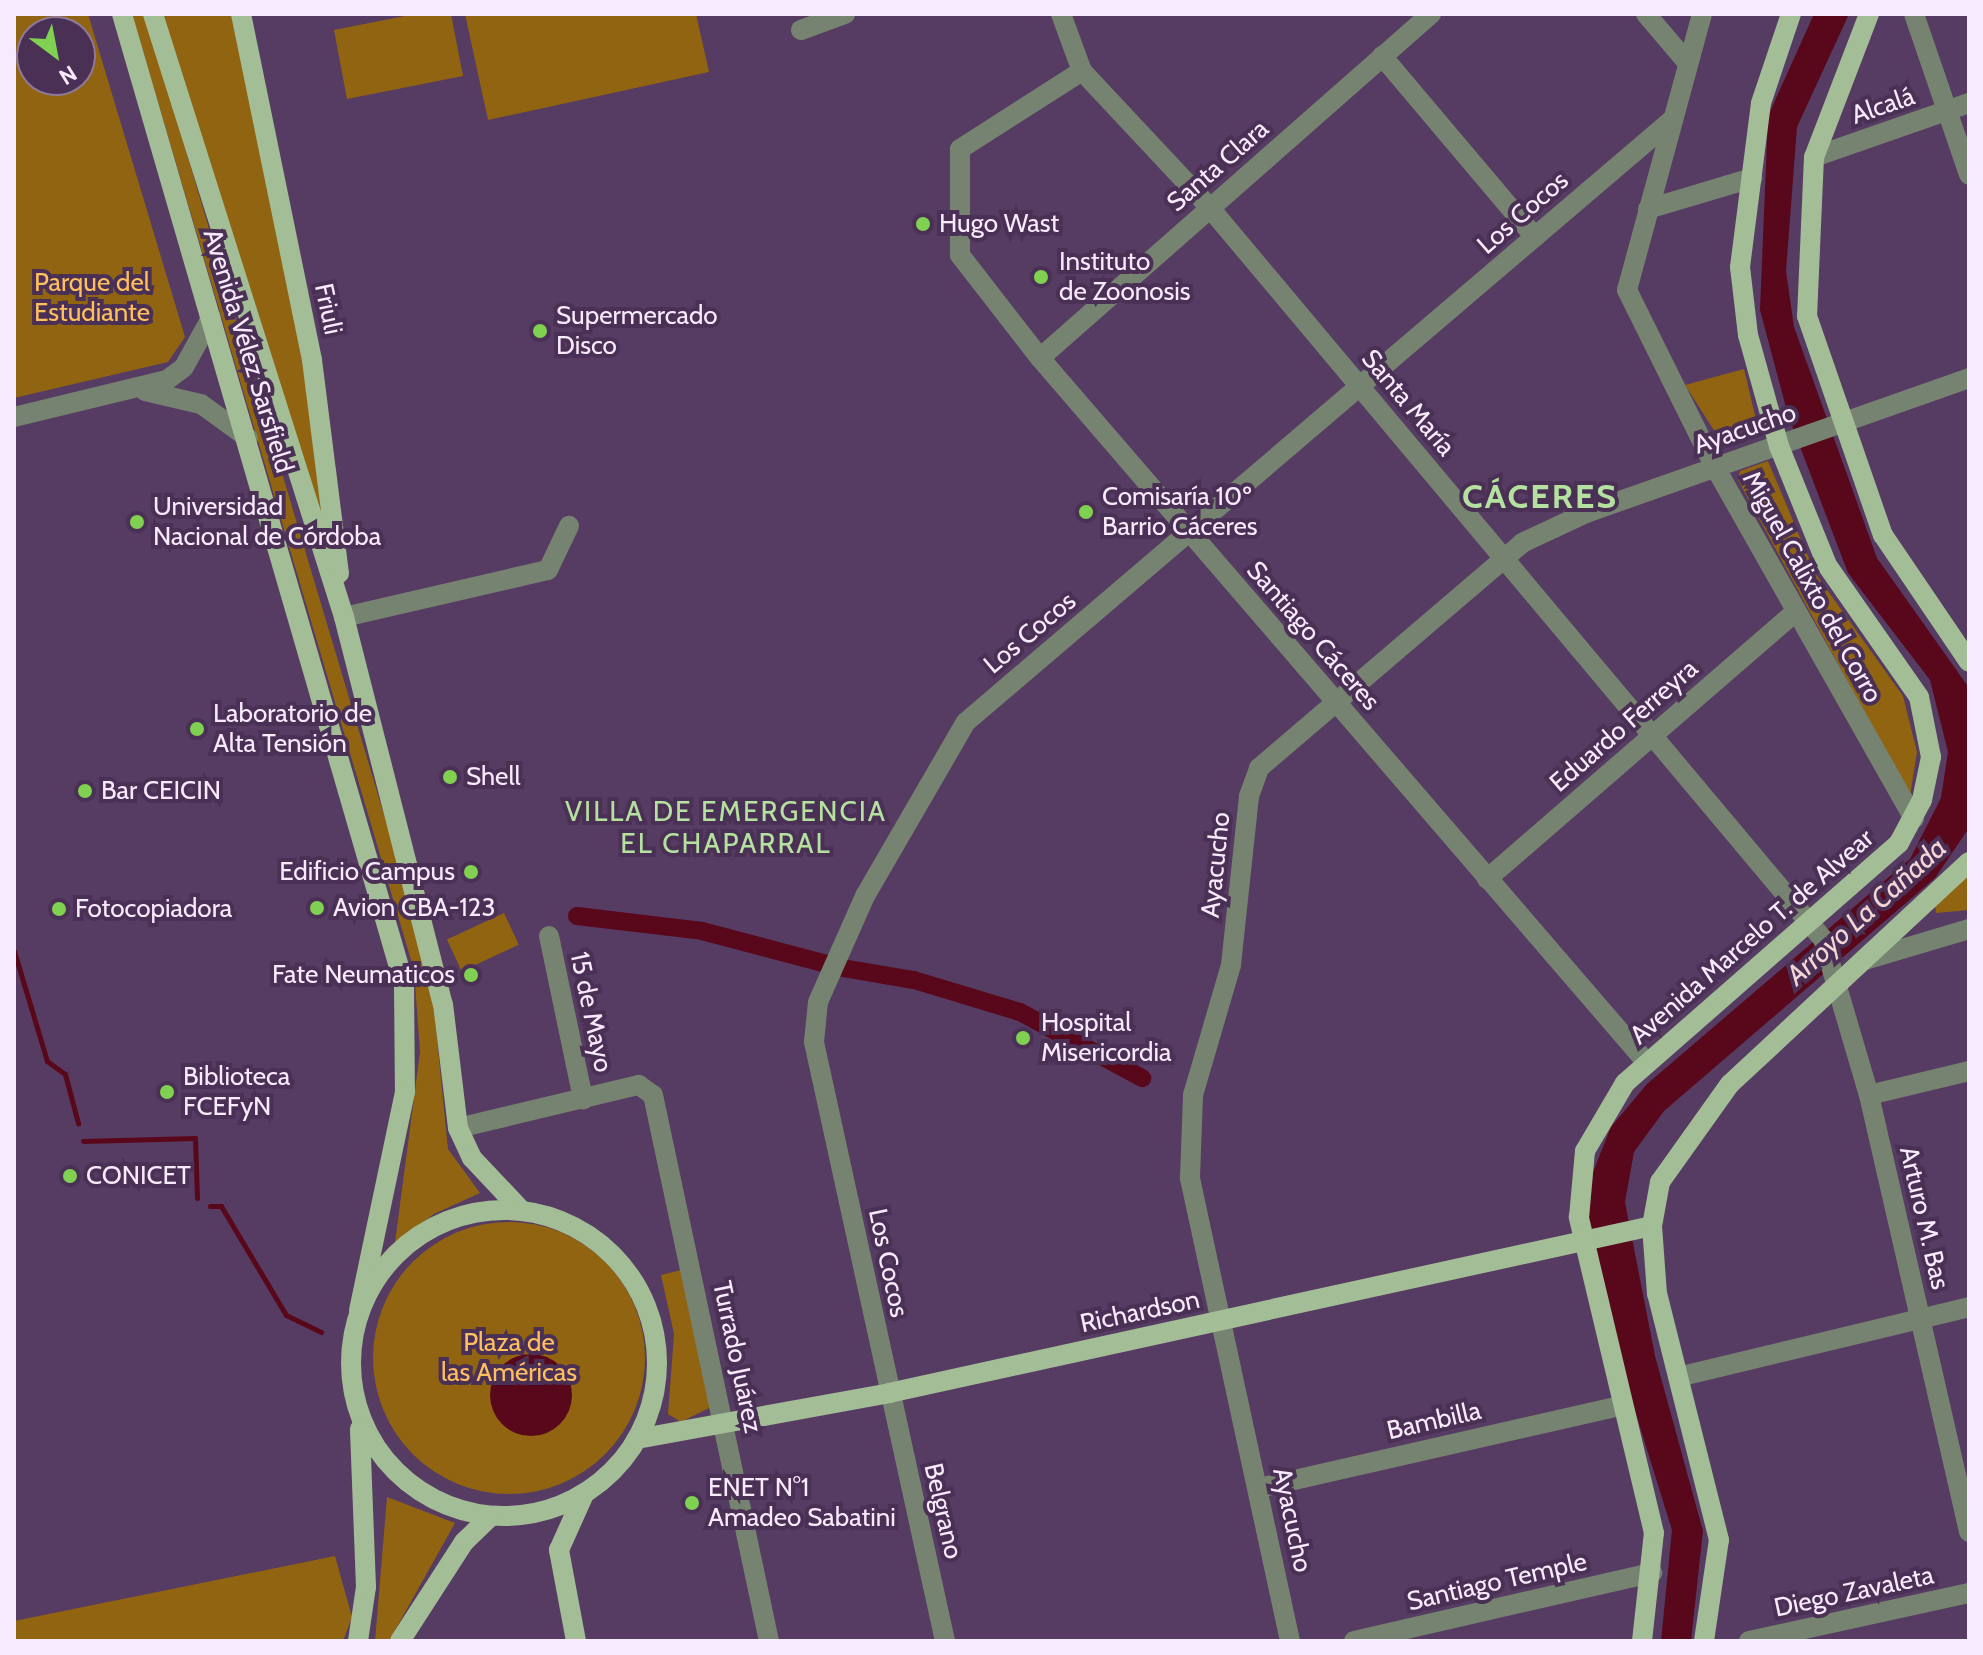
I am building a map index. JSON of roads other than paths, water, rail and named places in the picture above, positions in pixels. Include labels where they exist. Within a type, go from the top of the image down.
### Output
[{"type":"main road","name":"Avenida Vélez Sarsfield","points":[[122,14],[248,438],[404,984],[405,1092],[359,1310]]},
{"type":"main road","name":"Avenida Vélez Sarsfield","points":[[153,14],[344,617],[443,1004],[458,1128],[472,1158],[520,1209]]},
{"type":"main road","name":"Friuli","points":[[241,14],[312,360],[344,617]]},
{"type":"main road","name":"Avenida Marcelo T. de Alvear","points":[[1642,1641],[1652,1573],[1651,1515],[1620,1406],[1578,1186],[1585,1151],[1607,1106],[1647,1063],[1889,853],[1914,819],[1931,757],[1919,697],[1827,565],[1783,444],[1740,285],[1765,83],[1791,14]]},
{"type":"main road","points":[[1869,14],[1814,157],[1805,297],[1837,425],[1893,556],[1969,662]]},
{"type":"main road","points":[[1704,1641],[1719,1540],[1642,1228],[1660,1182],[1688,1134],[1840,977],[1865,960],[1969,862]]},
{"type":"main road","points":[[358,1641],[366,1587],[359,1417],[350,1345],[359,1310],[378,1274],[440,1222],[520,1209],[587,1233],[636,1283],[657,1350],[656,1385],[637,1439],[584,1494],[559,1550],[576,1641]]},
{"type":"main road","name":"Richardson","points":[[637,1439],[889,1393],[1642,1228]]},
{"type":"main road","points":[[359,1417],[393,1471],[418,1491],[490,1517],[525,1515],[584,1494]]},
{"type":"main road","points":[[400,1641],[464,1542],[490,1517]]},
{"type":"street","points":[[801,30],[845,14]]},
{"type":"street","points":[[1061,14],[1082,71]]},
{"type":"street","name":"Santa Clara","points":[[1040,358],[1431,14]]},
{"type":"street","points":[[1646,14],[1687,62]]},
{"type":"street","name":"Miguel Calixto del Corro","points":[[1702,14],[1627,290],[1715,467],[1914,819]]},
{"type":"street","points":[[1914,14],[1969,175]]},
{"type":"street","points":[[1382,56],[1535,237]]},
{"type":"street","name":"Santiago Cáceres","points":[[1082,71],[969,140],[958,161],[960,255],[1040,358],[1647,1063]]},
{"type":"street","name":"Santa María","points":[[1082,71],[1210,208],[1812,922]]},
{"type":"street","name":"Alcalá","points":[[1814,157],[1969,103]]},
{"type":"street","name":"Los Cocos","points":[[889,1393],[814,1042],[818,1002],[865,896],[966,722],[1673,119]]},
{"type":"street","points":[[1648,209],[1752,178]]},
{"type":"street","points":[[14,417],[145,391],[184,367],[211,318]]},
{"type":"street","name":"Ayacucho","points":[[1290,1641],[1190,1178],[1193,1095],[1231,965],[1252,782],[1335,702],[1504,557],[1586,513],[1969,378]]},
{"type":"street","points":[[145,391],[201,404],[248,438]]},
{"type":"street","points":[[344,617],[548,570],[569,526]]},
{"type":"street","name":"Eduardo Ferreyra","points":[[1487,879],[1795,612]]},
{"type":"street","name":"Arturo M. Bas","points":[[1812,922],[1840,977],[1969,1532]]},
{"type":"street","points":[[1865,960],[1969,929]]},
{"type":"street","name":"15 de Mayo","points":[[549,936],[583,1099]]},
{"type":"street","points":[[1869,1095],[1969,1071]]},
{"type":"street","name":"Turrado Juárez","points":[[583,1099],[648,1086],[724,1421],[769,1641]]},
{"type":"street","points":[[458,1128],[583,1099]]},
{"type":"street","points":[[1678,1377],[1969,1307]]},
{"type":"street","name":"Belgrano","points":[[889,1393],[945,1641]]},
{"type":"street","name":"Bambilla","points":[[1259,1488],[1620,1406]]},
{"type":"street","name":"Santiago Temple","points":[[1354,1641],[1652,1573]]},
{"type":"street","name":"Diego Zavaleta","points":[[1749,1641],[1969,1593]]},
{"type":"water","name":"Arroyo La Cañada","points":[[1814,14],[1849,14],[1797,127],[1786,271],[1794,327],[1877,558],[1967,685],[1969,828],[1935,878],[1664,1111],[1634,1152],[1625,1202],[1655,1356],[1703,1531],[1691,1641],[1661,1641],[1672,1530],[1622,1369],[1589,1221],[1593,1172],[1611,1127],[1647,1084],[1910,859],[1941,798],[1948,752],[1930,680],[1848,573],[1788,415],[1760,310],[1768,116]]},
{"type":"water","points":[[531,1354],[547,1357],[560,1366],[569,1379],[572,1395],[569,1411],[560,1424],[547,1433],[531,1436],[515,1433],[502,1424],[493,1411],[490,1395],[493,1379],[502,1366],[515,1357]]},
{"type":"waterway","points":[[577,916],[702,931],[831,965]]},
{"type":"waterway","points":[[14,951],[47,1061],[65,1074],[78,1123]]},
{"type":"waterway","points":[[837,967],[914,980],[1020,1012],[1142,1078]]},
{"type":"waterway","points":[[83,1141],[195,1138],[197,1198]]},
{"type":"waterway","points":[[210,1206],[221,1206],[286,1315],[321,1332]]},
{"type":"place","name":"Hugo Wast","points":[[923,224]]},
{"type":"place","name":"Instituto de Zoonosis","points":[[1041,277]]},
{"type":"place","name":"Supermercado Disco","points":[[540,331]]},
{"type":"place","name":"Comisaría 10º Barrio Cáceres","points":[[1086,512]]},
{"type":"place","name":"Universidad Nacional de Córdoba","points":[[137,522]]},
{"type":"place","name":"Laboratorio de Alta Tensión","points":[[197,729]]},
{"type":"place","name":"Shell","points":[[450,777]]},
{"type":"place","name":"Bar CEICIN","points":[[85,791]]},
{"type":"place","name":"Edificio Campus","points":[[471,872]]},
{"type":"place","name":"Avion CBA-123","points":[[317,908]]},
{"type":"place","name":"Fotocopiadora","points":[[59,909]]},
{"type":"place","name":"Fate Neumaticos","points":[[471,975]]},
{"type":"place","name":"Hospital Misericordia","points":[[1023,1038]]},
{"type":"place","name":"Biblioteca FCEFyN","points":[[167,1092]]},
{"type":"place","name":"CONICET","points":[[70,1176]]},
{"type":"place","name":"ENET N°1 Amadeo Sabatini","points":[[692,1503]]},
{"type":"district","name":"CÁCERES","points":[[1540,497]]},
{"type":"district","name":"VILLA DE EMERGENCIA EL CHAPARRAL","points":[[726,827]]},
{"type":"park label","name":"Parque del Estudiante","points":[[92,298]]},
{"type":"park label","name":"Plaza de las Américas","points":[[509,1358]]}]
